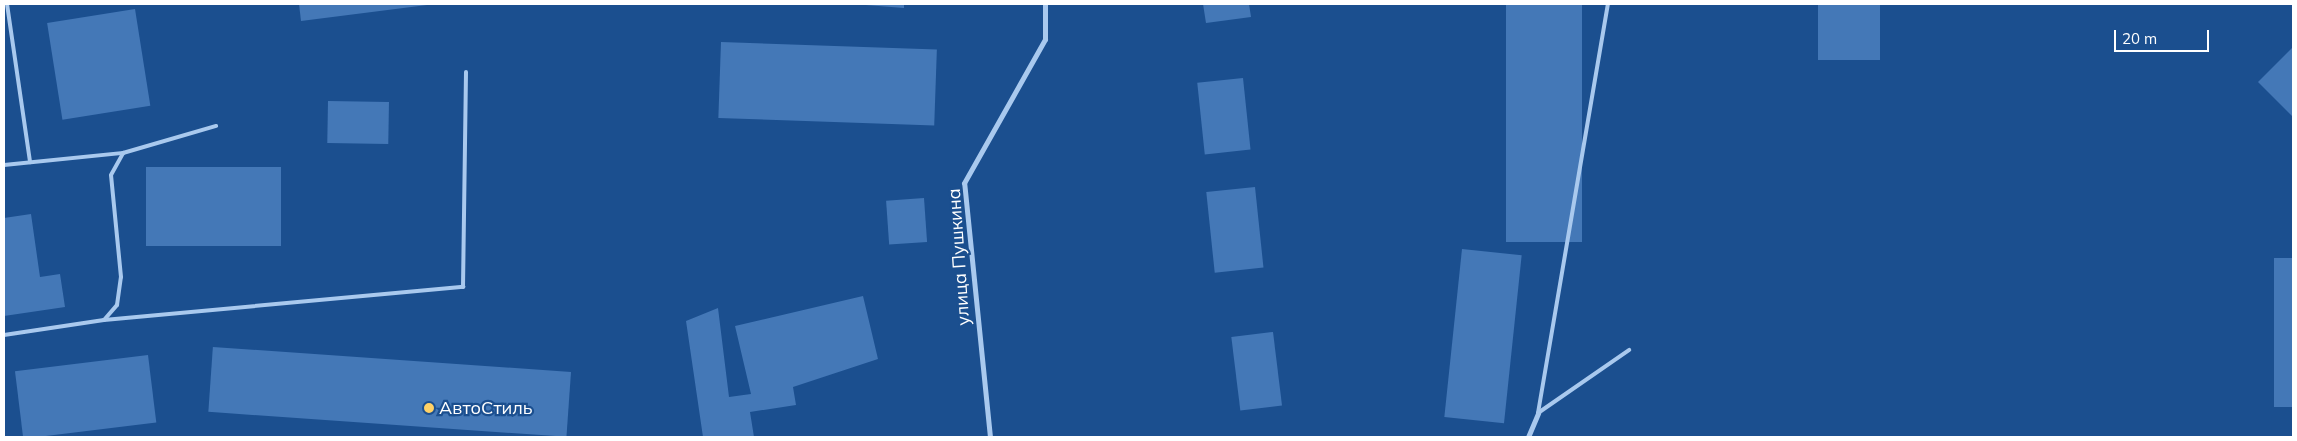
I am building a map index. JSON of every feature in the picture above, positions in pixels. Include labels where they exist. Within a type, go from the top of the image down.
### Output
[{"type":"street","name":"улица Пушкина","points":[[990,437],[964,183],[1045,39],[1045,4]]},
{"type":"street","points":[[1528,437],[1538,413]]},
{"type":"lane","points":[[7,4],[30,162]]},
{"type":"lane","points":[[1538,413],[1608,4]]},
{"type":"lane","points":[[4,335],[104,320],[463,287],[466,72]]},
{"type":"lane","points":[[4,165],[123,152],[216,126]]},
{"type":"lane","points":[[104,320],[117,305],[112,175],[123,152]]},
{"type":"lane","points":[[1538,413],[1629,350]]},
{"type":"building","points":[[299,4],[427,4],[427,5],[301,21]]},
{"type":"building","points":[[853,4],[904,4],[904,8]]},
{"type":"building","points":[[1203,4],[1249,4],[1251,17],[1206,23]]},
{"type":"building","points":[[1506,4],[1582,4],[1582,242],[1506,242]]},
{"type":"building","points":[[1818,4],[1880,4],[1880,60],[1818,60]]},
{"type":"building","points":[[135,9],[150,106],[62,120],[47,23]]},
{"type":"building","points":[[721,42],[937,50],[934,125],[718,118]]},
{"type":"building","points":[[2293,47],[2293,117],[2258,82]]},
{"type":"building","points":[[1243,78],[1251,150],[1205,154],[1197,83]]},
{"type":"building","points":[[328,101],[389,102],[388,144],[327,143]]},
{"type":"building","points":[[146,167],[281,167],[281,246],[146,246]]},
{"type":"building","points":[[1255,187],[1263,268],[1215,273],[1206,192]]},
{"type":"building","points":[[924,198],[927,242],[889,245],[886,201]]},
{"type":"building","points":[[31,214],[40,277],[60,274],[65,307],[4,316],[4,218]]},
{"type":"building","points":[[1462,249],[1522,255],[1504,423],[1444,417]]},
{"type":"building","points":[[2274,258],[2293,258],[2293,407],[2274,407]]},
{"type":"building","points":[[863,296],[878,359],[793,387],[796,405],[750,412],[754,437],[703,437],[686,321],[718,308],[729,397],[751,394],[735,326]]},
{"type":"building","points":[[1273,332],[1282,405],[1240,411],[1231,337]]},
{"type":"building","points":[[213,347],[571,372],[566,437],[208,412]]},
{"type":"building","points":[[148,355],[156,422],[38,437],[23,437],[15,371]]},
{"type":"place","name":"АвтоСтиль","points":[[429,408]]}]
